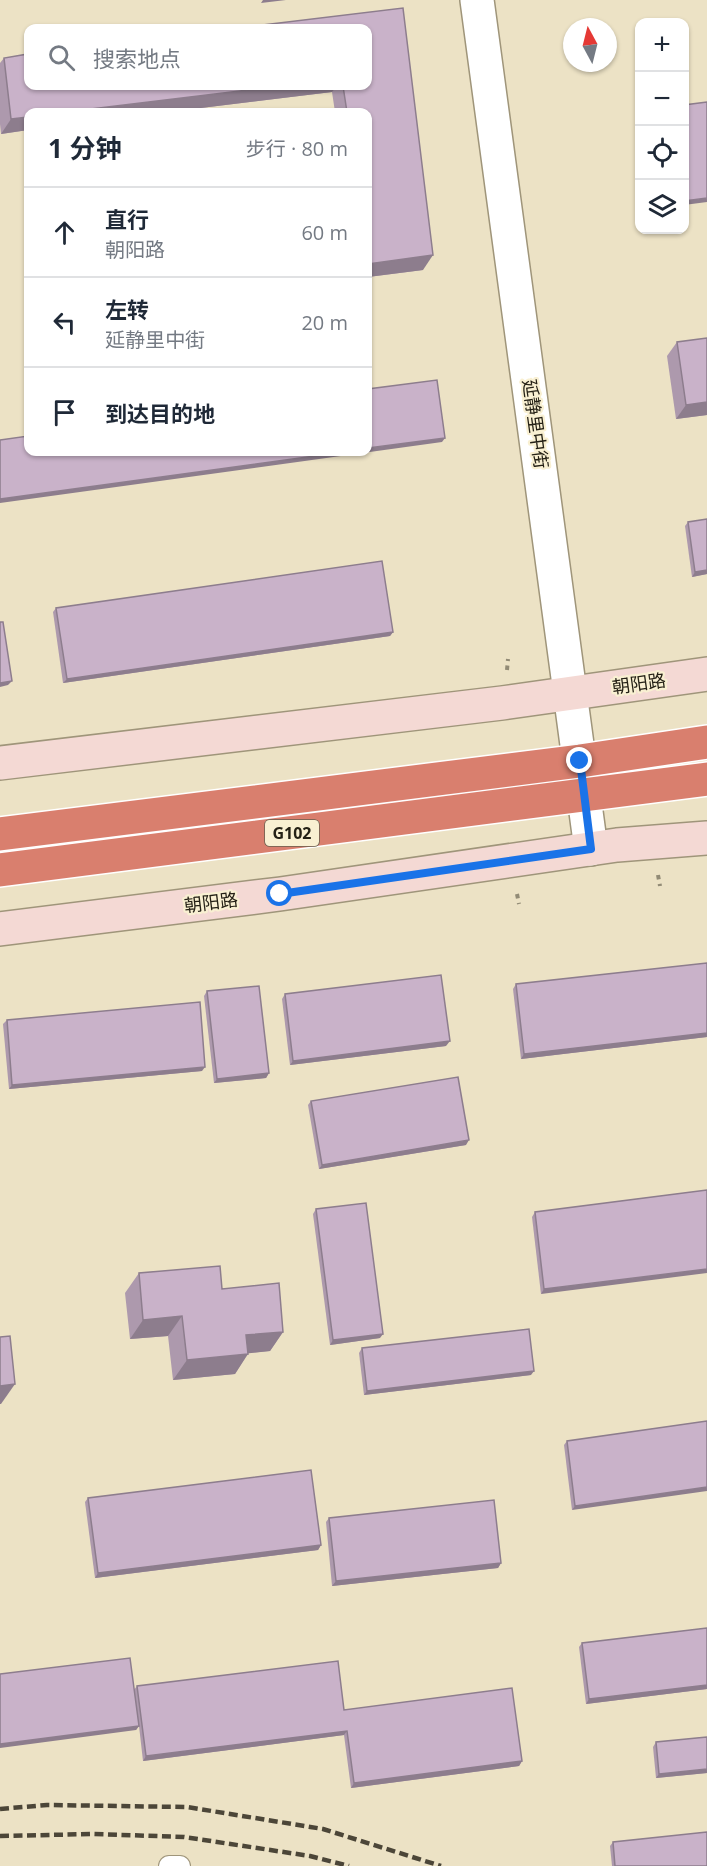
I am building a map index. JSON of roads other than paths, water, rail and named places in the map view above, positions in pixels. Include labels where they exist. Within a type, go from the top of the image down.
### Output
[{"type":"highway","name":"G102","points":[[0,834],[580,761],[707,742]]},
{"type":"highway","name":"G102","points":[[0,870],[707,779]]},
{"type":"street","name":"延静里中街","points":[[477,0],[591,849]]},
{"type":"street","name":"朝阳路","points":[[0,764],[572,694],[707,674]]},
{"type":"street","name":"朝阳路","points":[[0,929],[280,894],[653,841],[688,841],[707,838]]},
{"type":"lane","points":[[169,1866],[180,1866]]},
{"type":"railway","points":[[0,1809],[47,1805],[187,1807],[323,1829],[441,1866]]},
{"type":"railway","points":[[0,1836],[94,1834],[184,1837],[310,1856],[349,1866]]}]
